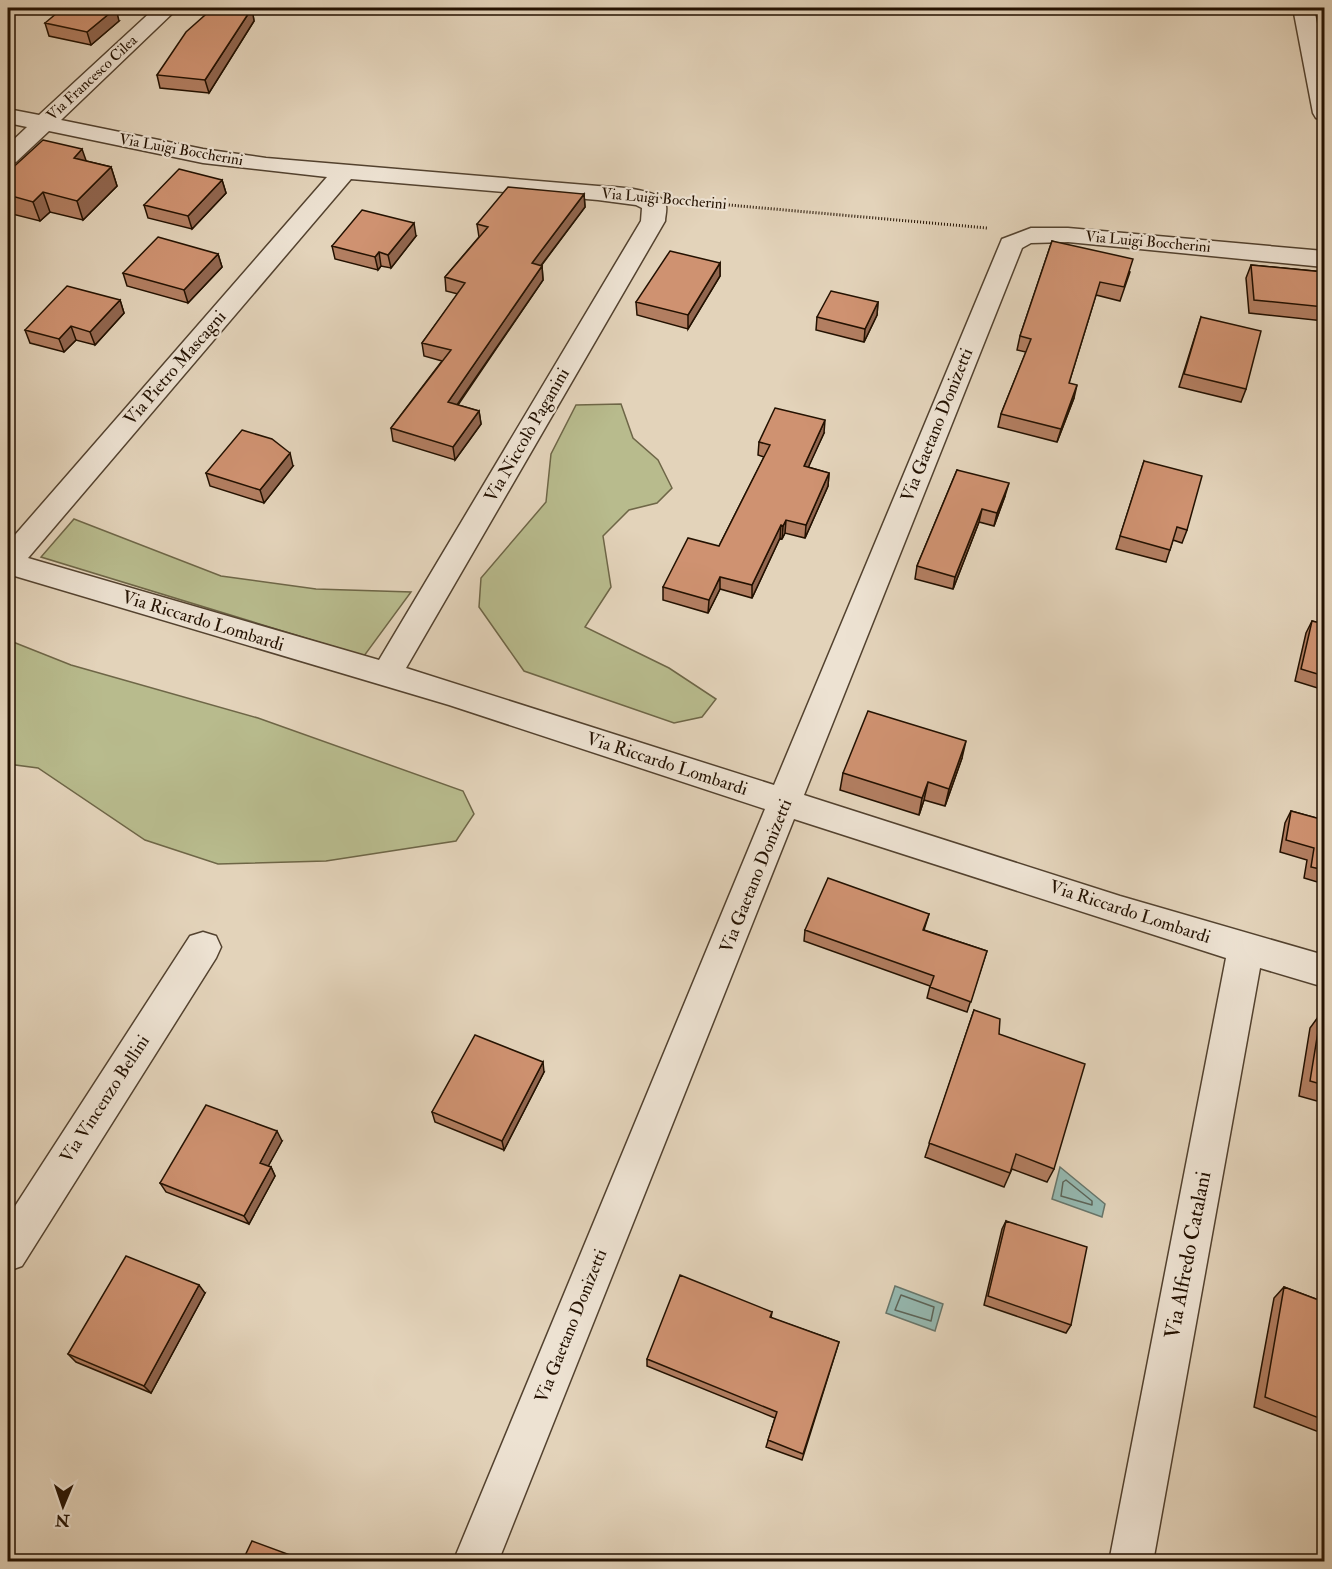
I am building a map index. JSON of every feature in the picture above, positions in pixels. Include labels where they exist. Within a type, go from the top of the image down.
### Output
[{"type":"street","name":"Via Francesco Cilea","points":[[43,124],[167,8]]},
{"type":"street","points":[[1303,8],[1324,113]]},
{"type":"street","name":"Via Luigi Boccherini","points":[[8,116],[203,156],[343,174],[642,198]]},
{"type":"street","points":[[8,157],[43,124]]},
{"type":"street","name":"Via Pietro Mascagni","points":[[8,562],[343,174]]},
{"type":"street","name":"Via Niccolò Paganini","points":[[386,675],[652,220],[654,205],[642,198]]},
{"type":"street","name":"Via Luigi Boccherini","points":[[1068,235],[1324,259]]},
{"type":"street","name":"Via Gaetano Donizetti","points":[[475,1562],[786,803],[1006,253],[1011,244],[1023,238],[1068,235]]},
{"type":"street","name":"Via Riccardo Lombardi","points":[[8,562],[510,712],[786,803],[1246,949],[1324,971]]},
{"type":"street","name":"Via Vincenzo Bellini","points":[[8,1252],[203,947]]},
{"type":"street","name":"Via Alfredo Catalani","points":[[1131,1562],[1246,949]]},
{"type":"path","name":"Via Luigi Boccherini","points":[[642,198],[997,229]]},
{"type":"green space","points":[[621,404],[633,438],[658,460],[672,488],[657,503],[629,510],[603,536],[611,587],[585,627],[669,668],[716,699],[702,717],[674,723],[524,671],[479,607],[481,578],[546,502],[551,454],[576,405]]},
{"type":"green space","points":[[74,519],[221,576],[316,589],[411,592],[364,656],[41,557]]},
{"type":"green space","points":[[8,640],[71,665],[258,718],[463,791],[474,814],[456,841],[326,861],[218,864],[145,840],[38,768],[8,764]]},
{"type":"water","points":[[1060,1167],[1105,1204],[1102,1217],[1052,1199]]},
{"type":"water","points":[[895,1286],[943,1304],[935,1331],[886,1313]]},
{"type":"building","points":[[63,8],[116,8],[87,32],[45,23]]},
{"type":"building","points":[[213,8],[252,8],[205,80],[157,75],[186,32]]},
{"type":"building","points":[[43,140],[82,149],[74,158],[111,167],[77,201],[43,192],[33,202],[8,195],[8,172]]},
{"type":"building","points":[[179,169],[222,180],[188,216],[144,205]]},
{"type":"building","points":[[508,187],[584,194],[532,263],[542,266],[448,402],[479,411],[453,447],[391,428],[451,350],[422,343],[465,283],[445,277],[488,227],[477,224]]},
{"type":"building","points":[[362,210],[414,223],[388,255],[379,252],[375,257],[332,246]]},
{"type":"building","points":[[158,237],[218,254],[184,290],[123,273]]},
{"type":"building","points":[[1052,241],[1133,259],[1124,287],[1100,282],[1069,383],[1077,385],[1061,429],[1001,414],[1031,339],[1020,336]]},
{"type":"building","points":[[670,251],[720,263],[688,315],[636,302]]},
{"type":"building","points":[[1251,265],[1324,272],[1324,307],[1254,300]]},
{"type":"building","points":[[67,286],[120,300],[90,332],[71,326],[59,339],[25,330]]},
{"type":"building","points":[[831,291],[878,302],[865,329],[817,317]]},
{"type":"building","points":[[1201,317],[1261,331],[1246,389],[1184,374]]},
{"type":"building","points":[[775,408],[825,420],[804,466],[829,473],[806,525],[786,520],[783,526],[781,525],[752,585],[720,577],[709,600],[663,587],[688,538],[719,546],[770,445],[759,442]]},
{"type":"building","points":[[242,430],[272,439],[290,453],[260,490],[206,473]]},
{"type":"building","points":[[1144,461],[1202,476],[1187,530],[1177,527],[1170,550],[1120,536]]},
{"type":"building","points":[[957,470],[1009,483],[997,513],[982,509],[955,577],[917,566]]},
{"type":"building","points":[[1312,621],[1324,624],[1324,676],[1301,669]]},
{"type":"building","points":[[868,711],[966,741],[949,789],[928,782],[922,798],[843,773]]},
{"type":"building","points":[[1291,811],[1324,820],[1324,870],[1311,867],[1314,848],[1286,840]]},
{"type":"building","points":[[828,878],[929,914],[923,930],[987,951],[971,1002],[930,987],[934,976],[805,930]]},
{"type":"building","points":[[974,1010],[1000,1019],[999,1034],[1085,1064],[1054,1169],[1016,1154],[1010,1173],[929,1143]]},
{"type":"building","points":[[1321,1013],[1324,1014],[1324,1085],[1310,1081]]},
{"type":"building","points":[[475,1035],[543,1062],[502,1141],[432,1112]]},
{"type":"building","points":[[206,1105],[277,1131],[260,1163],[271,1167],[244,1216],[160,1183]]},
{"type":"building","points":[[1006,1221],[1087,1247],[1071,1325],[988,1296]]},
{"type":"building","points":[[126,1256],[199,1285],[144,1386],[68,1354]]},
{"type":"building","points":[[680,1275],[772,1312],[770,1317],[839,1342],[803,1454],[768,1440],[777,1412],[647,1359]]},
{"type":"building","points":[[1284,1287],[1324,1302],[1324,1420],[1265,1397]]},
{"type":"building","points":[[252,1541],[309,1562],[242,1562]]}]
